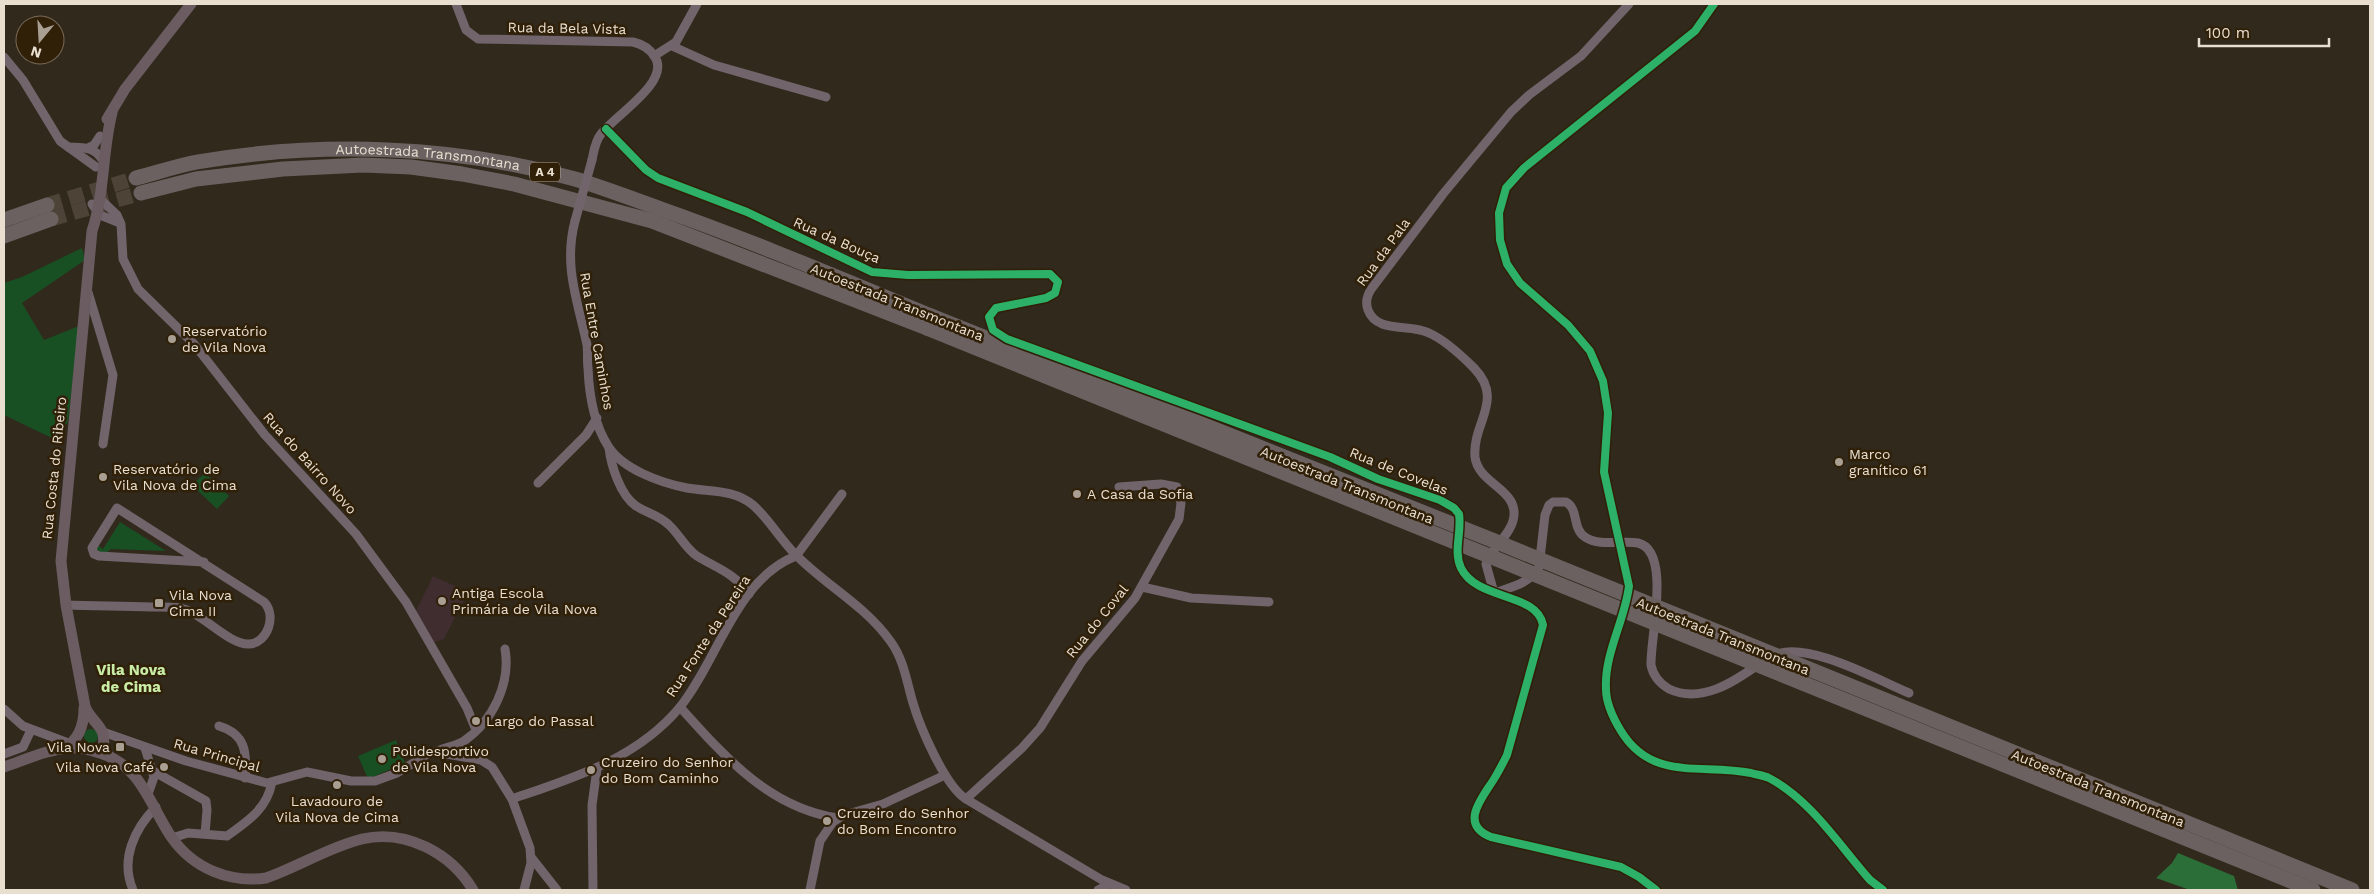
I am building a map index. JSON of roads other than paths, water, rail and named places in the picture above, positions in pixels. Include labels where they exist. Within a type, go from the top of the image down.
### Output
[{"type":"highway","name":"Autoestrada Transmontana","points":[[136,178],[195,162],[282,152],[382,150],[454,155],[511,164],[575,179],[734,235],[929,322],[2313,890]]},
{"type":"highway","name":"Autoestrada Transmontana","points":[[141,193],[196,179],[283,169],[363,165],[411,167],[514,184],[652,220],[929,322],[1497,542],[2352,890]]},
{"type":"highway","points":[[4,220],[47,205]]},
{"type":"highway","points":[[4,236],[51,220]]},
{"type":"main road","name":"Rua Costa do Ribeiro","points":[[84,706],[66,605],[61,561],[61,539],[92,231],[98,208],[96,156],[100,136],[125,89],[192,4]]},
{"type":"main road","name":"Rua Costa do Ribeiro","points":[[96,156],[112,113]]},
{"type":"main road","points":[[84,706],[79,744],[89,750]]},
{"type":"main road","points":[[84,706],[90,718],[101,732],[104,751],[128,769],[148,794],[172,838],[194,860],[212,871],[231,878],[253,880],[280,873],[359,840],[374,837],[398,839],[418,844],[443,857],[458,869],[472,890]]},
{"type":"main road","points":[[68,746],[80,730],[90,724],[101,732]]},
{"type":"main road","points":[[89,750],[101,732]]},
{"type":"main road","points":[[4,767],[68,746],[109,756]]},
{"type":"street","name":"Rua da Bela Vista","points":[[456,4],[466,30],[478,39],[633,42],[643,46],[654,56]]},
{"type":"street","points":[[606,129],[654,82],[658,70],[654,56],[672,46],[698,4]]},
{"type":"street","name":"Rua da Pala","points":[[1494,593],[1486,564],[1511,526],[1514,514],[1512,501],[1481,472],[1475,459],[1476,444],[1488,400],[1484,383],[1469,363],[1434,335],[1422,330],[1386,326],[1377,322],[1369,311],[1367,297],[1437,202],[1507,116],[1529,96],[1581,56],[1629,4]]},
{"type":"street","points":[[672,46],[714,65],[826,97]]},
{"type":"street","points":[[4,57],[23,80],[58,138],[74,153],[96,156]]},
{"type":"street","name":"Rua Entre Caminhos","points":[[606,129],[598,139],[575,221],[570,241],[570,262],[587,348],[590,392],[602,435],[609,448],[617,457],[632,467],[666,482],[688,488],[721,491],[748,501],[796,556],[858,605],[892,643],[903,666],[917,715],[952,787],[966,799],[1110,884],[1126,890]]},
{"type":"street","name":"Rua da Bouça","points":[[606,129],[646,170],[658,178],[747,212],[872,272],[895,275],[1043,273],[1053,275],[1058,285],[1052,295],[998,307],[992,311],[989,319],[990,326],[997,334],[1007,338]]},
{"type":"street","name":"Rua do Bairro Novo","points":[[98,208],[117,215],[121,224],[121,253],[127,270],[138,289],[194,344],[265,435],[356,534],[406,602],[467,708],[476,730]]},
{"type":"street","points":[[87,289],[113,375],[102,444]]},
{"type":"street","name":"Rua de Covelas","points":[[1007,338],[1324,455],[1378,479],[1446,502],[1454,508],[1459,514],[1458,555],[1462,570],[1476,584],[1534,609],[1541,617],[1543,625],[1507,755],[1502,768],[1476,807],[1475,817],[1480,831],[1499,839],[1622,867],[1656,890]]},
{"type":"street","points":[[538,483],[586,435],[597,418]]},
{"type":"street","points":[[609,448],[611,461],[619,480],[634,504],[663,519],[695,555],[728,572],[740,582],[749,594]]},
{"type":"street","name":"Rua do Coval","points":[[966,799],[1022,748],[1040,728],[1078,666],[1142,587],[1157,556],[1179,519],[1181,510],[1180,492],[1177,487],[1165,484],[1118,487]]},
{"type":"street","points":[[796,556],[842,494]]},
{"type":"street","points":[[1494,593],[1524,583],[1534,575],[1539,567],[1546,510],[1553,502],[1566,502],[1572,507],[1579,529],[1585,537],[1599,541],[1637,543],[1644,545],[1654,555],[1657,564],[1657,580],[1651,665],[1653,674],[1667,688],[1692,694],[1716,690],[1778,653],[1795,651],[1817,655],[1909,692]]},
{"type":"street","points":[[66,605],[183,609],[239,642],[250,644],[259,640],[266,632],[270,621],[270,611],[267,605],[204,562],[117,508],[92,548],[93,553],[99,556],[204,562]]},
{"type":"street","name":"Rua Fonte da Pereira","points":[[512,798],[597,769],[647,739],[680,706],[749,594],[773,568],[796,556]]},
{"type":"street","points":[[1142,587],[1191,598],[1269,602]]},
{"type":"street","name":"Rua Principal","points":[[101,732],[145,748],[245,778],[272,782],[307,772],[350,781],[375,781],[397,773],[428,754],[461,743],[476,730],[491,711],[503,688],[507,672],[505,649]]},
{"type":"street","points":[[680,706],[727,758],[752,780],[787,802],[813,812],[838,818]]},
{"type":"street","points":[[4,709],[18,723],[68,746]]},
{"type":"street","points":[[219,726],[234,731],[239,737],[246,761],[245,778]]},
{"type":"street","points":[[4,754],[24,747],[31,730]]},
{"type":"street","points":[[145,748],[153,771],[154,781],[148,794]]},
{"type":"street","points":[[438,752],[486,762],[492,767],[512,798],[531,857],[557,890]]},
{"type":"street","points":[[593,890],[592,805],[597,769]]},
{"type":"street","points":[[153,771],[206,801],[208,807],[205,834]]},
{"type":"street","points":[[810,890],[823,834],[838,818],[883,804],[945,775]]},
{"type":"street","points":[[172,838],[185,834],[225,836],[256,814],[265,804],[272,782]]},
{"type":"street","points":[[133,890],[128,874],[128,861],[134,838],[139,826],[156,807]]},
{"type":"street","points":[[813,812],[821,823],[823,834]]},
{"type":"street","points":[[524,890],[531,857]]},
{"type":"street","points":[[1098,890],[1110,884]]},
{"type":"tunnel","points":[[47,205],[136,178]]},
{"type":"tunnel","points":[[51,219],[141,193]]},
{"type":"place","name":"Reservatório de Vila Nova","points":[[172,339]]},
{"type":"place","name":"Marco granítico 61","points":[[1839,462]]},
{"type":"place","name":"Reservatório de Vila Nova de Cima","points":[[103,477]]},
{"type":"place","name":"A Casa da Sofia","points":[[1077,494]]},
{"type":"place","name":"Antiga Escola Primária de Vila Nova","points":[[442,601]]},
{"type":"place","name":"Vila Nova Cima II","points":[[159,603]]},
{"type":"place","name":"Largo do Passal","points":[[476,721]]},
{"type":"place","name":"Vila Nova","points":[[120,747]]},
{"type":"place","name":"Polidesportivo de Vila Nova","points":[[382,759]]},
{"type":"place","name":"Vila Nova Café","points":[[164,767]]},
{"type":"place","name":"Cruzeiro do Senhor do Bom Caminho","points":[[591,770]]},
{"type":"place","name":"Lavadouro de Vila Nova de Cima","points":[[337,785]]},
{"type":"place","name":"Cruzeiro do Senhor do Bom Encontro","points":[[827,821]]},
{"type":"district","name":"Vila Nova de Cima","points":[[131,678]]}]
